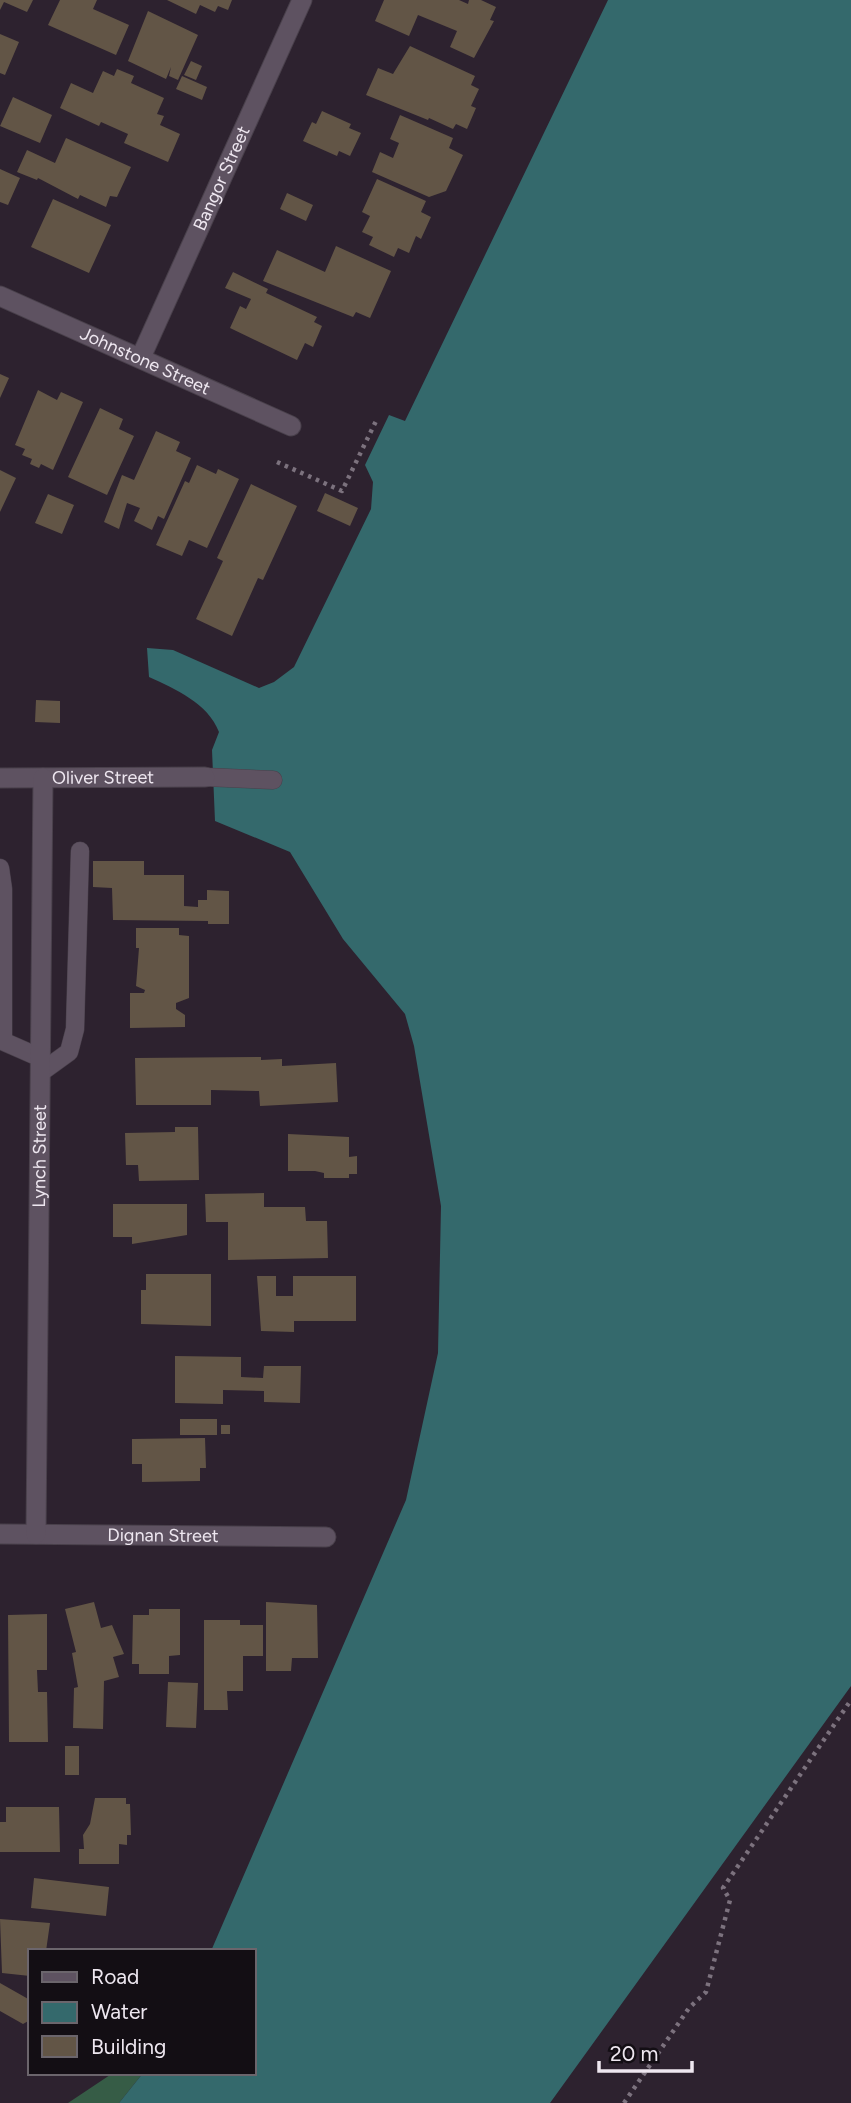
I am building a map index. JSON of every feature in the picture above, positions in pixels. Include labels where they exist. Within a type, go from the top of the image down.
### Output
[{"type":"street","name":"Bangor Street","points":[[141,357],[302,0]]},
{"type":"street","name":"Johnstone Street","points":[[0,296],[291,426]]},
{"type":"street","name":"Oliver Street","points":[[0,778],[205,777]]},
{"type":"street","name":"Lynch Street","points":[[36,1534],[43,778]]},
{"type":"street","name":"Dignan Street","points":[[0,1534],[326,1537]]},
{"type":"lane","points":[[205,777],[273,780]]},
{"type":"lane","points":[[0,868],[3,889],[1,1040],[41,1066],[69,1052],[75,1030],[80,851]]},
{"type":"path","points":[[277,462],[342,491],[376,421]]},
{"type":"path","points":[[624,2103],[689,2008],[706,1992],[730,1900],[723,1888],[851,1700]]},
{"type":"shaded area","points":[[110,2075],[141,2075],[119,2103],[68,2103]]},
{"type":"water","points":[[608,0],[851,0],[851,1686],[550,2103],[119,2103],[141,2075],[256,2075],[256,1949],[212,1949],[406,1500],[438,1353],[441,1206],[414,1046],[405,1014],[343,939],[290,852],[215,821],[212,750],[219,732],[199,705],[149,677],[147,648],[173,650],[259,688],[274,682],[294,667],[371,509],[373,482],[365,465],[389,415],[405,421]]},
{"type":"building","points":[[0,0],[33,0],[27,12],[4,2],[0,10]]},
{"type":"building","points":[[60,0],[97,0],[93,9],[129,25],[116,55],[48,25]]},
{"type":"building","points":[[167,0],[232,0],[228,10],[218,6],[215,12],[200,5],[196,14]]},
{"type":"building","points":[[384,0],[459,0],[468,4],[469,0],[481,0],[496,7],[490,20],[494,21],[474,58],[450,47],[457,31],[418,15],[409,36],[375,21]]},
{"type":"building","points":[[148,11],[198,35],[178,80],[169,76],[171,67],[166,79],[128,61]]},
{"type":"building","points":[[0,34],[19,42],[5,75],[0,73]]},
{"type":"building","points":[[410,46],[475,76],[471,85],[479,89],[471,106],[476,108],[467,129],[456,124],[453,129],[366,95],[378,68],[393,74]]},
{"type":"building","points":[[191,61],[202,66],[196,80],[184,75]]},
{"type":"building","points":[[117,69],[134,76],[131,83],[164,98],[157,114],[164,116],[160,125],[180,134],[168,162],[124,143],[128,134],[101,122],[99,126],[60,108],[71,83],[93,93],[103,71],[114,76]]},
{"type":"building","points":[[182,76],[207,87],[202,100],[176,89]]},
{"type":"building","points":[[13,97],[52,115],[40,143],[0,126]]},
{"type":"building","points":[[322,111],[351,124],[349,128],[361,133],[350,156],[339,151],[337,156],[303,141],[312,122],[316,124]]},
{"type":"building","points":[[400,115],[453,138],[449,148],[463,155],[446,191],[429,197],[372,172],[380,152],[393,158],[399,143],[390,139]]},
{"type":"building","points":[[66,138],[131,167],[117,197],[110,196],[106,207],[80,195],[78,199],[38,178],[37,180],[17,172],[27,150],[55,163]]},
{"type":"building","points":[[0,169],[20,178],[8,205],[0,202]]},
{"type":"building","points":[[377,179],[426,201],[421,212],[431,217],[421,239],[416,236],[409,253],[398,248],[394,257],[369,245],[373,237],[362,232],[370,216],[362,212]]},
{"type":"building","points":[[287,193],[313,205],[306,221],[280,209]]},
{"type":"building","points":[[53,199],[111,225],[89,273],[31,247]]},
{"type":"building","points":[[336,246],[391,271],[370,318],[356,312],[353,317],[263,281],[277,250],[325,272]]},
{"type":"building","points":[[233,272],[268,289],[266,293],[317,317],[314,322],[322,326],[313,347],[305,343],[297,360],[230,328],[240,306],[246,309],[251,299],[225,288]]},
{"type":"building","points":[[0,374],[9,378],[0,398]]},
{"type":"building","points":[[38,390],[57,400],[61,392],[83,402],[53,470],[41,464],[39,468],[30,464],[32,459],[22,455],[25,449],[15,445]]},
{"type":"building","points":[[100,408],[123,419],[119,429],[134,436],[107,495],[68,477]]},
{"type":"building","points":[[156,431],[180,442],[176,451],[191,458],[164,519],[158,516],[152,530],[134,521],[140,508],[127,503],[119,529],[104,522],[122,475],[134,480]]},
{"type":"building","points":[[197,465],[216,474],[218,469],[239,479],[207,548],[189,540],[182,556],[156,545],[185,481],[189,483]]},
{"type":"building","points":[[0,470],[16,478],[0,512]]},
{"type":"building","points":[[251,484],[297,506],[263,580],[258,578],[232,636],[196,619],[223,561],[217,558]]},
{"type":"building","points":[[325,493],[358,508],[350,526],[317,511]]},
{"type":"building","points":[[48,494],[74,505],[62,534],[35,523]]},
{"type":"building","points":[[36,700],[60,701],[60,723],[35,722]]},
{"type":"building","points":[[93,861],[144,861],[144,875],[184,875],[184,906],[198,907],[198,900],[207,900],[207,890],[229,891],[229,924],[208,924],[208,921],[113,920],[112,888],[93,887]]},
{"type":"building","points":[[136,928],[179,928],[179,935],[189,936],[189,998],[176,1003],[176,1009],[185,1015],[185,1027],[130,1028],[130,993],[144,993],[145,990],[136,986],[139,948],[136,948]]},
{"type":"building","points":[[261,1057],[261,1060],[282,1059],[282,1066],[336,1063],[338,1102],[260,1106],[259,1091],[211,1090],[211,1105],[136,1105],[135,1058]]},
{"type":"building","points":[[175,1127],[198,1127],[199,1180],[139,1181],[138,1165],[126,1165],[125,1133],[175,1132]]},
{"type":"building","points":[[288,1134],[349,1137],[349,1157],[357,1156],[357,1174],[349,1174],[349,1178],[324,1178],[324,1173],[315,1171],[288,1171]]},
{"type":"building","points":[[264,1193],[264,1207],[305,1207],[306,1221],[327,1221],[328,1258],[228,1260],[228,1222],[206,1222],[205,1194]]},
{"type":"building","points":[[113,1204],[187,1204],[187,1235],[132,1244],[132,1237],[113,1237]]},
{"type":"building","points":[[146,1274],[211,1274],[211,1326],[141,1324],[141,1290],[146,1290]]},
{"type":"building","points":[[257,1276],[276,1276],[276,1296],[293,1296],[293,1276],[356,1276],[356,1321],[294,1321],[294,1332],[261,1331]]},
{"type":"building","points":[[175,1356],[241,1357],[241,1377],[263,1378],[264,1366],[301,1366],[300,1403],[264,1402],[264,1391],[223,1390],[223,1404],[175,1403]]},
{"type":"building","points":[[180,1419],[217,1419],[217,1435],[180,1435]]},
{"type":"building","points":[[221,1425],[230,1425],[230,1434],[221,1434]]},
{"type":"building","points":[[205,1438],[206,1468],[200,1468],[200,1481],[142,1482],[142,1464],[132,1464],[132,1439]]},
{"type":"building","points":[[94,1602],[101,1628],[112,1625],[124,1654],[113,1657],[119,1677],[104,1681],[103,1729],[73,1728],[74,1688],[78,1687],[72,1653],[76,1652],[65,1609]]},
{"type":"building","points":[[266,1602],[317,1605],[318,1658],[292,1658],[291,1671],[266,1671]]},
{"type":"building","points":[[149,1609],[180,1609],[180,1655],[169,1656],[169,1674],[139,1674],[139,1664],[132,1664],[133,1615],[149,1615]]},
{"type":"building","points":[[47,1614],[47,1670],[37,1670],[38,1692],[47,1692],[48,1742],[9,1742],[8,1615]]},
{"type":"building","points":[[204,1620],[240,1620],[240,1625],[263,1625],[263,1656],[243,1656],[243,1691],[227,1691],[228,1710],[204,1710]]},
{"type":"building","points":[[168,1682],[198,1683],[196,1728],[166,1727]]},
{"type":"building","points":[[65,1746],[79,1746],[79,1775],[65,1775]]},
{"type":"building","points":[[95,1798],[126,1798],[126,1804],[130,1804],[131,1835],[127,1835],[127,1845],[119,1844],[119,1864],[79,1864],[79,1849],[84,1849],[83,1835],[90,1824]]},
{"type":"building","points":[[6,1807],[59,1807],[60,1852],[0,1852],[0,1822],[6,1822]]},
{"type":"building","points":[[34,1878],[109,1887],[106,1916],[31,1908]]},
{"type":"building","points":[[0,1919],[50,1923],[46,1949],[28,1949],[28,1976],[2,1973]]},
{"type":"building","points":[[0,1983],[28,1999],[28,2021],[23,2024],[0,2011]]}]
